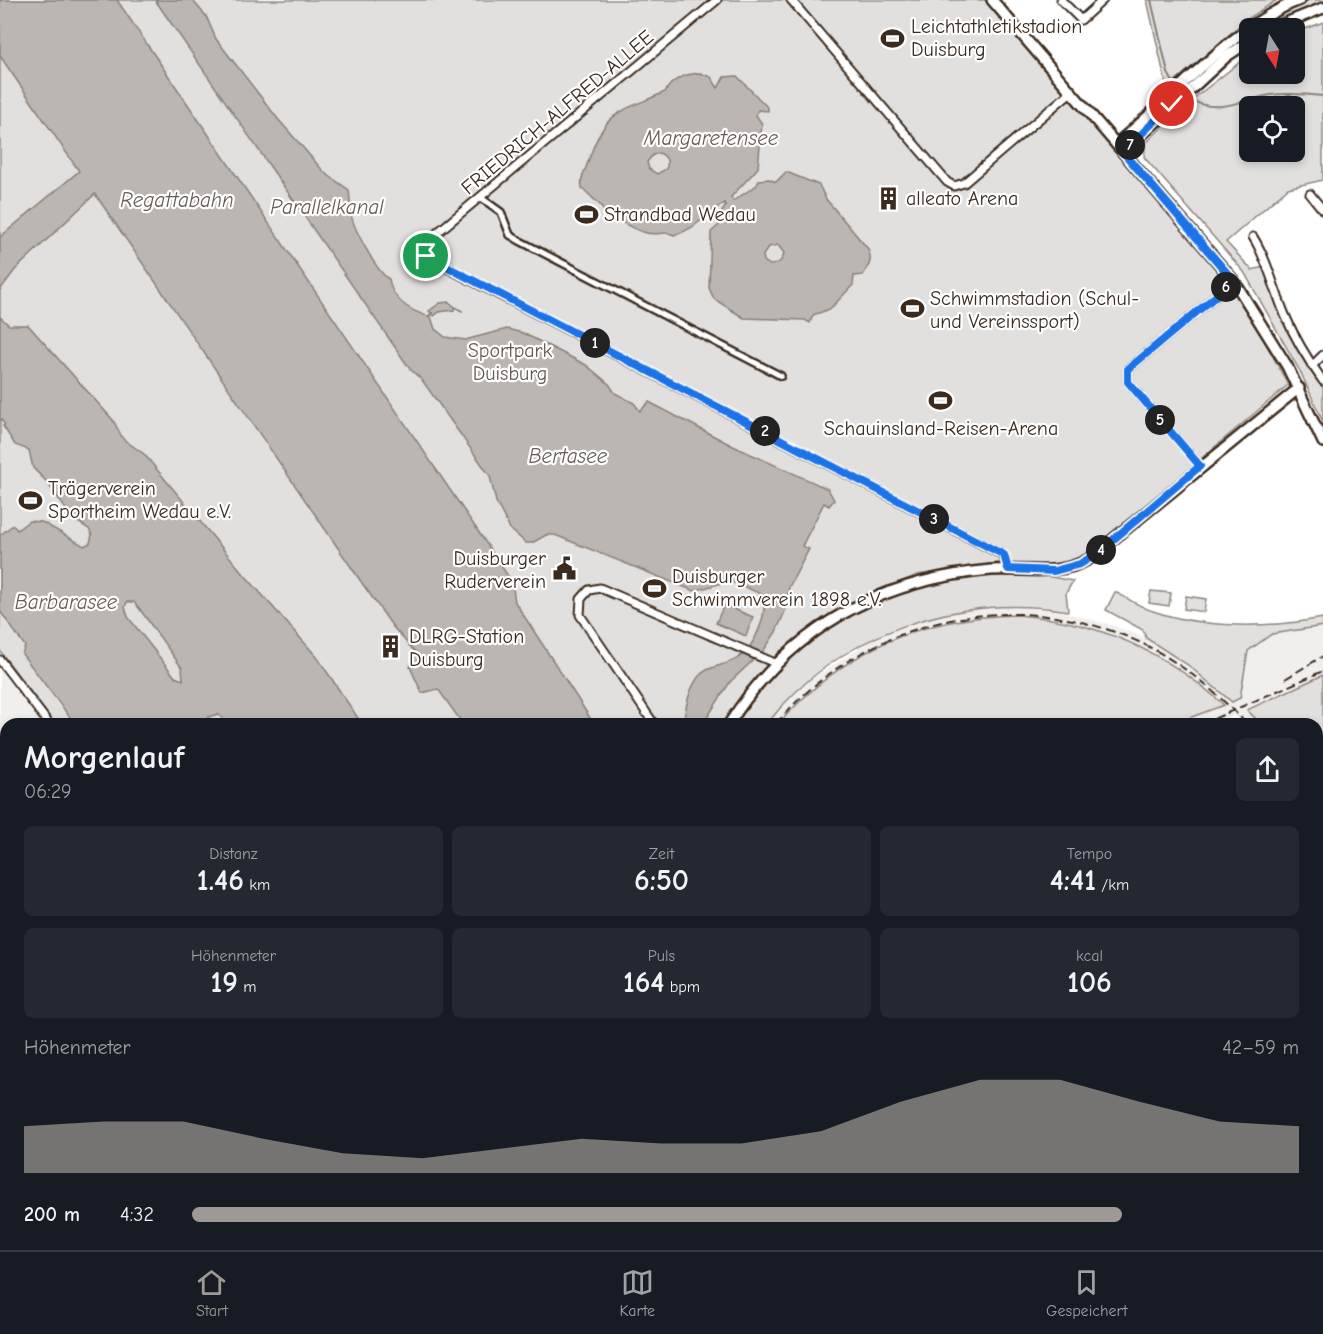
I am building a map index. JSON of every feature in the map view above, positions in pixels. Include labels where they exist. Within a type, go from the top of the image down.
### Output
[{"type":"street","name":"FRIEDRICH-ALFRED-ALLEE","points":[[717,0],[426,242],[420,251],[430,259],[1004,555],[1008,569]]},
{"type":"street","points":[[791,0],[947,182],[954,186],[964,183],[1072,91]]},
{"type":"street","points":[[992,0],[1234,281],[1299,387],[1323,442]]},
{"type":"street","points":[[1061,0],[1081,20],[1103,0]]},
{"type":"street","points":[[1120,148],[1237,38],[1274,12],[1300,0]]},
{"type":"street","points":[[1298,18],[1323,8]]},
{"type":"street","points":[[1120,148],[1239,48]]},
{"type":"street","points":[[1310,194],[1323,210]]},
{"type":"street","points":[[480,197],[501,212],[510,235],[520,241],[781,376]]},
{"type":"street","points":[[1253,237],[1264,254],[1286,316],[1312,366],[1323,381]]},
{"type":"street","points":[[1200,466],[1128,382],[1128,369],[1234,281]]},
{"type":"street","points":[[1312,366],[1323,355]]},
{"type":"street","points":[[733,718],[753,689],[777,664],[831,620],[914,582],[934,577],[1008,569],[1054,571],[1080,564],[1095,555],[1200,466],[1299,387]]},
{"type":"street","points":[[650,718],[583,620],[579,607],[584,594],[595,588],[600,588],[777,664]]},
{"type":"street","points":[[0,660],[44,718]]},
{"type":"shaded area","points":[[991,607],[1048,608],[1108,624],[1146,638],[1188,665],[1232,702],[1248,651],[1272,634],[1323,626],[1323,675],[1247,710],[1255,718],[1236,718],[1234,715],[1228,718],[1189,718],[1224,705],[1194,680],[1047,617],[1018,615],[969,618],[925,627],[862,654],[810,692],[784,718],[773,718],[804,684],[870,641],[913,621],[954,611]]},
{"type":"shaded area","points":[[0,665],[39,718],[0,718]]},
{"type":"green space","name":"Sportpark Duisburg","points":[[0,0],[985,0],[1225,279],[1257,326],[1288,385],[1087,555],[1059,564],[998,563],[917,575],[841,607],[780,651],[742,694],[728,718],[50,718],[0,651]]},
{"type":"green space","points":[[1147,0],[1277,0],[1249,18],[1239,18],[1239,26],[1167,88]]},
{"type":"green space","points":[[1309,0],[1323,0],[1323,3],[1287,18],[1274,18]]},
{"type":"green space","points":[[1323,22],[1323,180],[1288,188],[1226,242],[1252,270],[1264,267],[1278,308],[1299,352],[1323,388],[1323,422],[1301,373],[1244,272],[1144,157],[1146,143],[1184,106],[1239,63],[1239,84],[1305,84],[1305,29]]},
{"type":"green space","points":[[1029,573],[1073,581],[1066,593],[1068,611],[1026,607],[984,608],[942,615],[902,627],[863,644],[828,666],[795,693],[772,718],[737,718],[771,675],[819,634],[874,602],[904,590],[958,576]]},
{"type":"green space","points":[[1151,591],[1171,593],[1169,606],[1149,603]]},
{"type":"green space","points":[[1115,592],[1148,609],[1194,621],[1259,625],[1323,618],[1323,626],[1272,634],[1248,651],[1240,698],[1232,702],[1188,665],[1146,638],[1143,630],[1106,610]]},
{"type":"green space","points":[[1186,596],[1206,599],[1204,612],[1184,609]]},
{"type":"green space","points":[[1018,615],[1047,618],[1103,632],[1154,654],[1178,669],[1224,705],[1189,718],[784,718],[829,676],[886,642],[948,622]]},
{"type":"green space","points":[[1323,675],[1323,718],[1255,718],[1247,710]]},
{"type":"water","name":"Regattabahn","points":[[0,0],[117,0],[512,582],[515,602],[590,718],[459,718],[438,689],[422,693],[410,667],[416,653],[393,627],[362,583],[95,194],[15,270],[0,290],[0,237],[79,171],[0,56]]},
{"type":"water","name":"Bertasee","points":[[155,0],[192,0],[206,16],[216,39],[278,119],[325,173],[349,190],[351,214],[356,229],[372,259],[389,279],[394,294],[410,309],[431,317],[435,329],[445,337],[465,340],[507,329],[523,333],[586,365],[609,384],[615,393],[634,403],[640,411],[649,402],[733,446],[828,489],[834,500],[829,506],[824,503],[802,546],[809,549],[789,587],[786,609],[776,632],[764,650],[730,682],[707,718],[684,718],[691,689],[701,674],[733,661],[750,646],[759,629],[764,610],[761,594],[736,583],[722,583],[694,591],[555,535],[546,535],[532,543],[526,543],[510,529],[496,502],[490,476],[422,380],[410,369]]},
{"type":"water","name":"Margaretensee","points":[[700,73],[711,77],[718,88],[724,77],[737,76],[768,108],[768,111],[758,110],[756,115],[762,124],[758,168],[731,197],[733,201],[757,185],[759,180],[769,179],[776,182],[786,172],[819,185],[826,199],[868,249],[870,263],[863,275],[854,276],[853,285],[830,309],[813,315],[810,323],[805,320],[744,318],[714,299],[709,288],[711,232],[719,225],[718,217],[726,206],[725,203],[682,233],[651,234],[630,227],[604,212],[601,206],[582,188],[582,177],[594,145],[607,123],[624,110],[665,92],[679,78]],"holes":[[[659,153],[666,158],[667,164],[666,169],[657,174],[649,169],[647,162],[653,155]],[[778,245],[784,253],[782,259],[770,265],[764,261],[763,255],[769,247]]]},
{"type":"water","points":[[449,302],[455,307],[454,310],[439,312],[434,316],[429,311],[440,303]]},
{"type":"water","name":"Barbarasee","points":[[0,317],[9,325],[28,325],[113,420],[123,439],[144,454],[243,573],[317,657],[358,718],[222,718],[218,714],[208,718],[70,718],[22,654],[25,646],[0,611],[0,535],[13,525],[17,530],[29,521],[42,522],[84,546],[90,543],[92,535],[89,529],[73,519],[46,481],[33,468],[29,450],[15,445],[3,426],[5,425],[0,418]],"holes":[[[127,602],[134,602],[182,668],[183,680],[175,677],[128,617],[125,607]]]},
{"type":"water","points":[[724,605],[753,617],[746,636],[716,623]]},
{"type":"waterway","points":[[1151,0],[1168,73],[1173,82]]},
{"type":"waterway","points":[[1192,100],[1201,104],[1221,106],[1271,95],[1323,96]]},
{"type":"waterway","points":[[455,307],[462,311]]},
{"type":"waterway","points":[[429,316],[432,313]]},
{"type":"railway","points":[[782,718],[812,688],[853,658],[897,636],[944,622],[992,615],[1042,615],[1091,625],[1139,642],[1169,658],[1197,678],[1241,718]]},
{"type":"railway","points":[[1285,679],[1323,656]]},
{"type":"railway","points":[[1216,718],[1323,671]]},
{"type":"place","name":"Leichtathletikstadion Duisburg","points":[[893,38]]},
{"type":"place","name":"alleato Arena","points":[[888,198]]},
{"type":"place","name":"Strandbad Wedau","points":[[586,214]]},
{"type":"place","name":"Schwimmstadion (Schul- und Vereinssport)","points":[[912,309]]},
{"type":"place","name":"Schauinsland-Reisen-Arena","points":[[941,401]]},
{"type":"place","name":"Trägerverein Sportheim Wedau e.V.","points":[[30,500]]},
{"type":"place","name":"Duisburger Ruderverein","points":[[564,569]]},
{"type":"place","name":"Duisburger Schwimmverein 1898 e.V.","points":[[654,588]]},
{"type":"place","name":"DLRG-Station Duisburg","points":[[391,647]]},
{"type":"route","points":[[426,256],[1004,555],[1008,569],[1054,571],[1067,569],[1095,555],[1200,466],[1128,382],[1126,376],[1128,369],[1234,281],[1123,152],[1172,104]]},
{"type":"water label","name":"Parallelkanal","points":[[327,207]]}]
